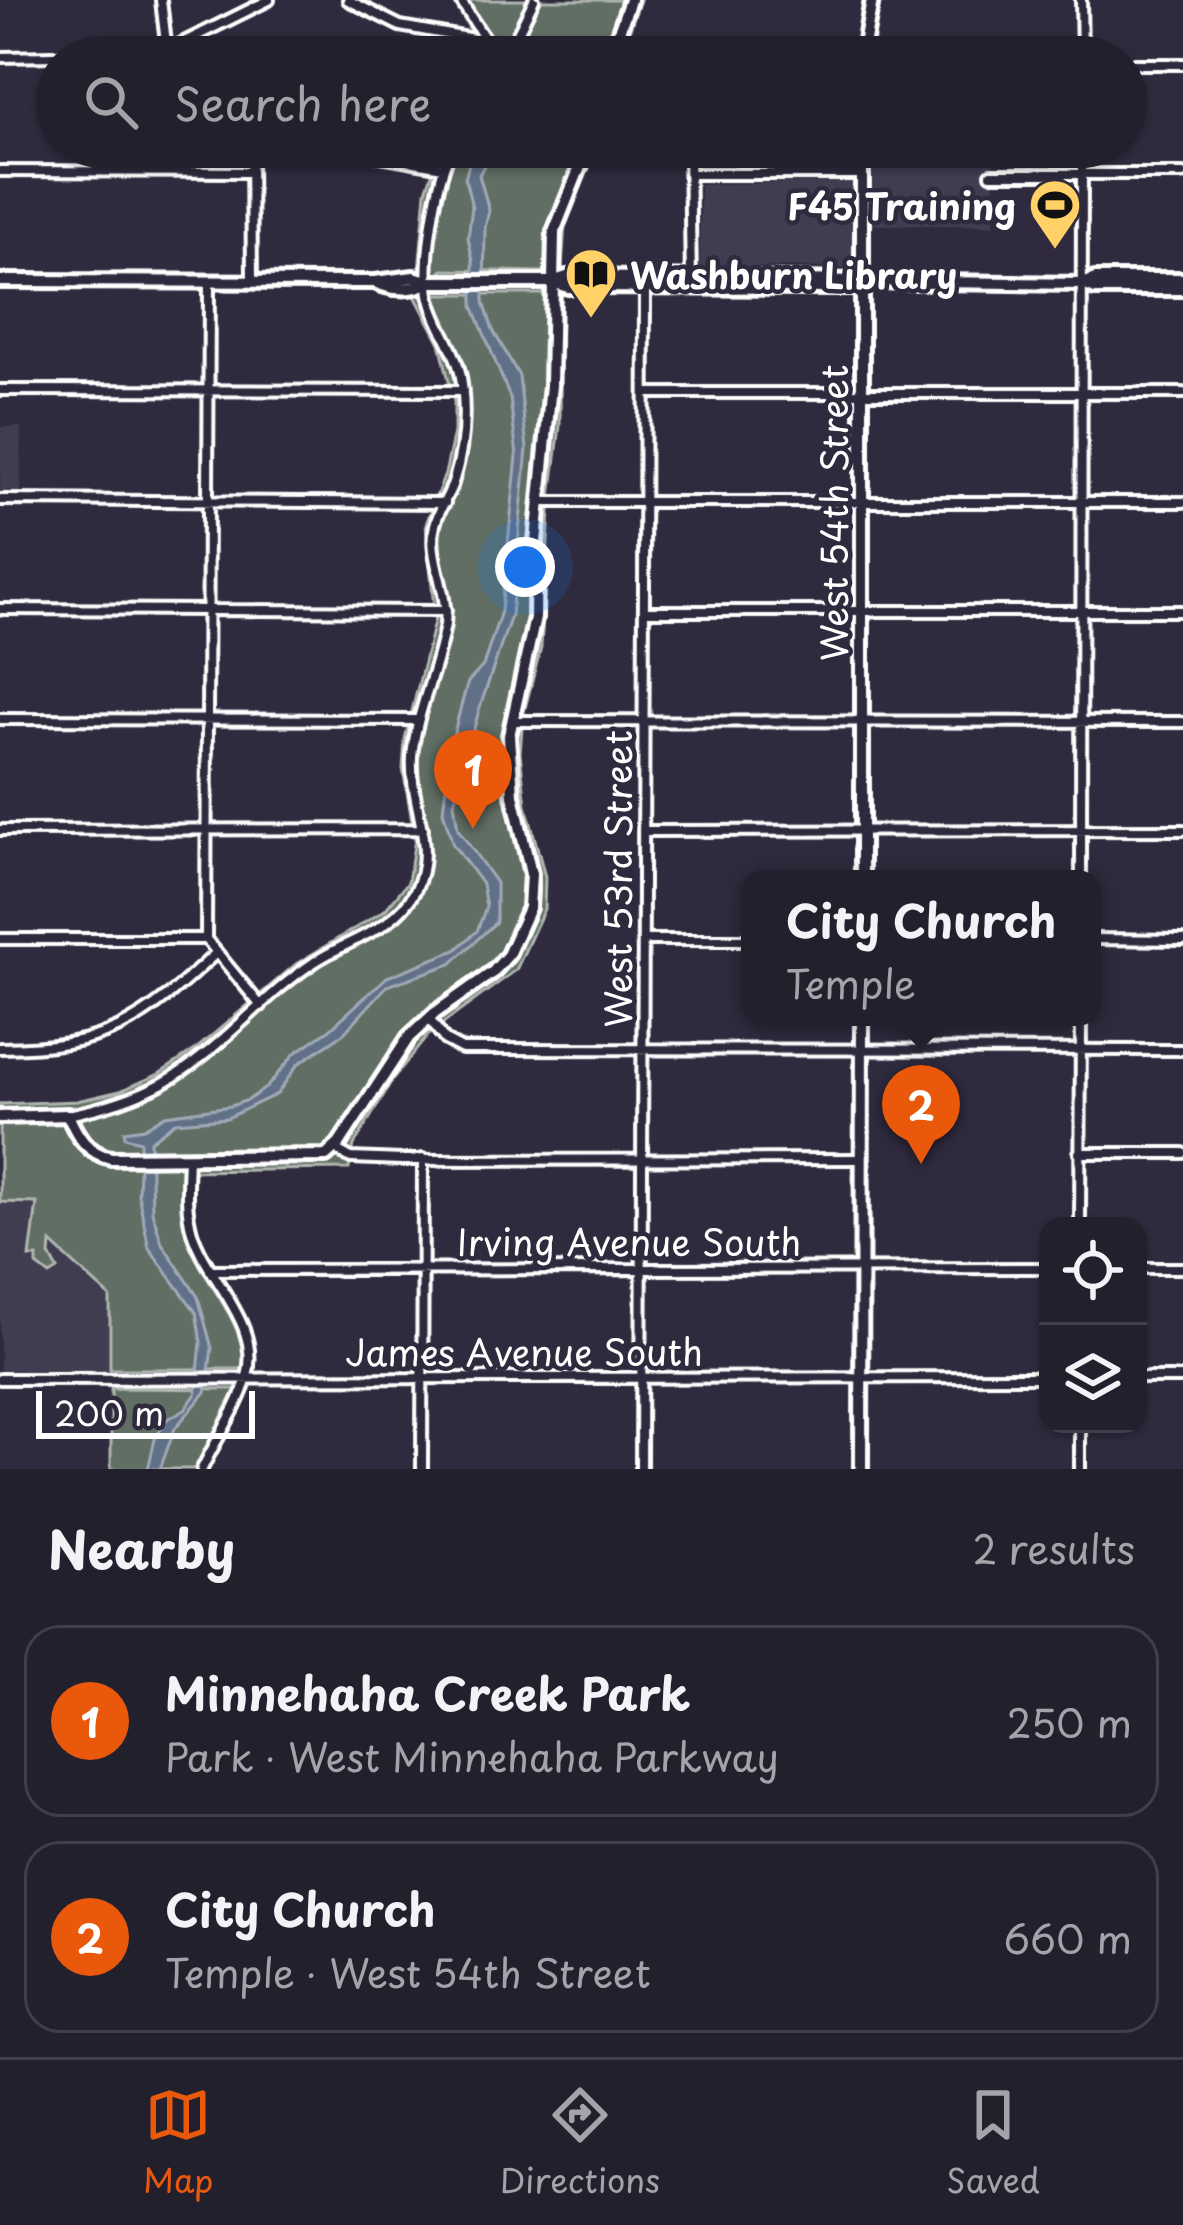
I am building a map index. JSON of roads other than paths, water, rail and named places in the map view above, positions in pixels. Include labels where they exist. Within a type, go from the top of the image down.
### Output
[{"type":"street","points":[[161,0],[165,36]]},
{"type":"street","points":[[201,36],[269,0]]},
{"type":"street","points":[[348,0],[400,26],[457,36]]},
{"type":"street","points":[[460,0],[482,36]]},
{"type":"street","points":[[517,36],[534,0]]},
{"type":"street","points":[[618,36],[630,0]]},
{"type":"street","points":[[866,36],[872,0]]},
{"type":"street","points":[[1081,0],[1082,36]]},
{"type":"street","points":[[0,57],[36,56]]},
{"type":"street","points":[[1147,64],[1183,64]]},
{"type":"street","points":[[251,168],[252,281]]},
{"type":"street","points":[[0,1117],[68,1114],[124,1100],[164,1082],[313,963],[398,914],[422,875],[423,830],[412,774],[419,720],[446,611],[435,524],[463,438],[463,391],[452,345],[431,303],[429,282],[442,168]]},
{"type":"street","points":[[68,1114],[94,1153],[128,1159],[312,1158],[335,1149],[392,1060],[429,1019],[500,965],[517,941],[526,920],[531,874],[510,773],[511,721],[534,626],[551,385],[554,232],[579,168]]},
{"type":"street","points":[[690,168],[691,284]]},
{"type":"street","name":"West 54th Street","points":[[862,870],[863,168]]},
{"type":"street","points":[[1081,870],[1082,168]]},
{"type":"street","points":[[0,171],[251,172]]},
{"type":"street","points":[[690,174],[863,174]]},
{"type":"street","points":[[991,174],[1183,174]]},
{"type":"street","points":[[552,282],[566,277],[850,288],[864,283],[1183,289]]},
{"type":"street","points":[[1083,284],[1095,279],[1183,279]]},
{"type":"street","points":[[0,281],[375,282],[404,288],[429,282],[645,288],[691,284]]},
{"type":"street","points":[[209,281],[206,939],[261,1006]]},
{"type":"street","name":"West 53rd Street","points":[[640,1469],[645,288]]},
{"type":"street","points":[[0,390],[463,391]]},
{"type":"street","points":[[645,393],[1183,393]]},
{"type":"street","points":[[0,500],[447,498]]},
{"type":"street","points":[[541,502],[1183,502]]},
{"type":"street","points":[[0,609],[446,611]]},
{"type":"street","points":[[644,611],[1183,611]]},
{"type":"street","points":[[0,719],[419,720]]},
{"type":"street","points":[[511,721],[1183,722]]},
{"type":"street","points":[[0,830],[423,830]]},
{"type":"street","points":[[643,830],[1183,830]]},
{"type":"street","points":[[0,939],[206,939]]},
{"type":"street","points":[[1101,939],[1183,940]]},
{"type":"street","points":[[643,940],[741,940]]},
{"type":"street","points":[[0,1048],[63,1046],[112,1033],[170,996],[215,954]]},
{"type":"street","points":[[429,1019],[445,1040],[462,1049],[1183,1051]]},
{"type":"street","points":[[860,1469],[862,1026]]},
{"type":"street","points":[[1080,1217],[1081,1026]]},
{"type":"street","points":[[335,1149],[351,1158],[862,1159]]},
{"type":"street","points":[[1079,1154],[1183,1153]]},
{"type":"street","points":[[188,1158],[188,1214],[210,1270],[249,1345],[247,1379],[202,1469]]},
{"type":"street","points":[[422,1469],[423,1159]]},
{"type":"street","name":"Irving Avenue South","points":[[210,1270],[1039,1268]]},
{"type":"street","points":[[1147,1268],[1183,1268]]},
{"type":"street","name":"James Avenue South","points":[[0,1379],[1039,1377]]},
{"type":"street","points":[[1147,1378],[1183,1378]]},
{"type":"street","points":[[1080,1433],[1080,1469]]},
{"type":"water","points":[[468,168],[483,168],[479,175],[489,210],[484,302],[493,330],[519,376],[527,449],[511,616],[454,803],[458,829],[496,883],[496,922],[451,964],[387,986],[344,1033],[298,1064],[277,1094],[227,1118],[175,1122],[150,1141],[152,1211],[162,1243],[198,1297],[212,1348],[206,1392],[175,1428],[160,1469],[148,1469],[155,1439],[166,1420],[185,1409],[196,1394],[201,1342],[196,1312],[149,1248],[138,1194],[140,1141],[125,1137],[124,1131],[144,1128],[165,1115],[248,1100],[267,1087],[295,1053],[330,1029],[387,977],[456,950],[477,931],[486,907],[482,884],[453,845],[443,811],[451,744],[464,695],[468,682],[483,666],[501,611],[517,456],[510,398],[473,306],[468,238],[472,207],[465,179]]},
{"type":"place","name":"F45 Training","points":[[1055,251]]},
{"type":"place","name":"Washburn Library","points":[[591,320]]},
{"type":"place","name":"Minnehaha Creek Park","points":[[473,829]]},
{"type":"place","name":"City Church","points":[[921,1164]]}]
